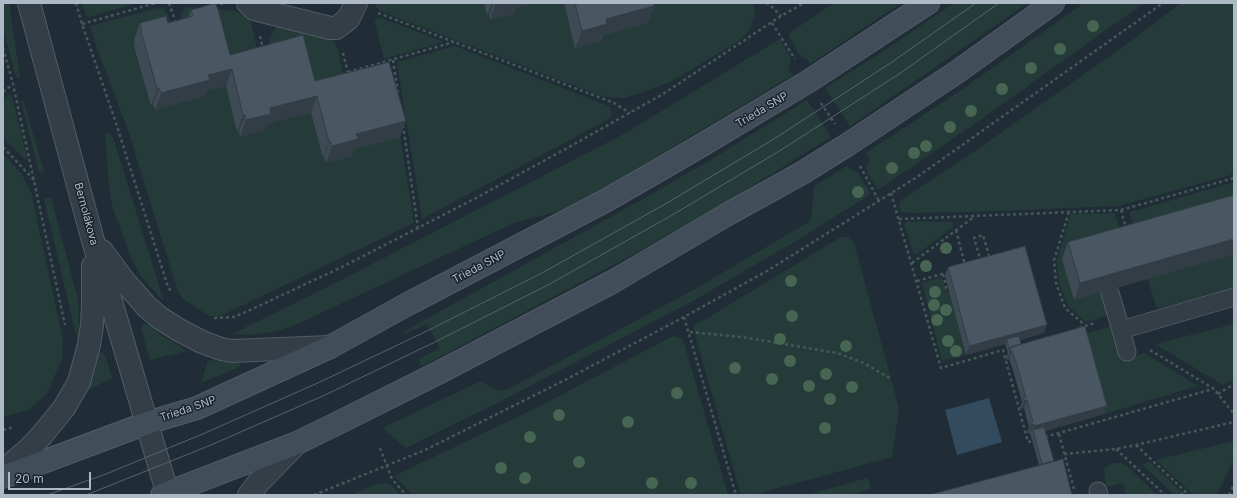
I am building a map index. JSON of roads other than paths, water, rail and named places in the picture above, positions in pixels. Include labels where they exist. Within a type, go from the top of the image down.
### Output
[{"type":"street","name":"Bernolákova","points":[[29,3],[92,237],[147,423],[166,494]]},
{"type":"street","points":[[248,3],[254,9],[324,27],[336,28],[349,18],[356,3]]},
{"type":"street","name":"Trieda SNP","points":[[3,477],[147,423],[196,408],[330,348],[406,305],[607,200],[809,81],[928,3]]},
{"type":"street","points":[[166,494],[297,443],[431,377],[614,281],[728,214],[802,173],[847,145],[957,72],[1053,3]]},
{"type":"street","points":[[92,237],[116,271],[147,307],[178,330],[202,342],[221,349],[232,351],[330,348]]},
{"type":"street","points":[[3,471],[29,449],[42,435],[64,408],[78,382],[86,359],[92,325],[92,237]]},
{"type":"street","points":[[249,495],[259,482],[297,443]]},
{"type":"lane","points":[[1110,293],[1127,352]]},
{"type":"lane","points":[[1121,330],[1234,297]]},
{"type":"water","points":[[989,398],[1002,442],[957,455],[945,410]]},
{"type":"tram line","points":[[47,495],[106,474],[205,433],[320,382],[429,330],[542,273],[667,203],[774,139],[892,62],[976,3]]},
{"type":"tram line","points":[[86,495],[211,445],[325,395],[548,285],[674,214],[781,150],[899,74],[999,3]]}]
